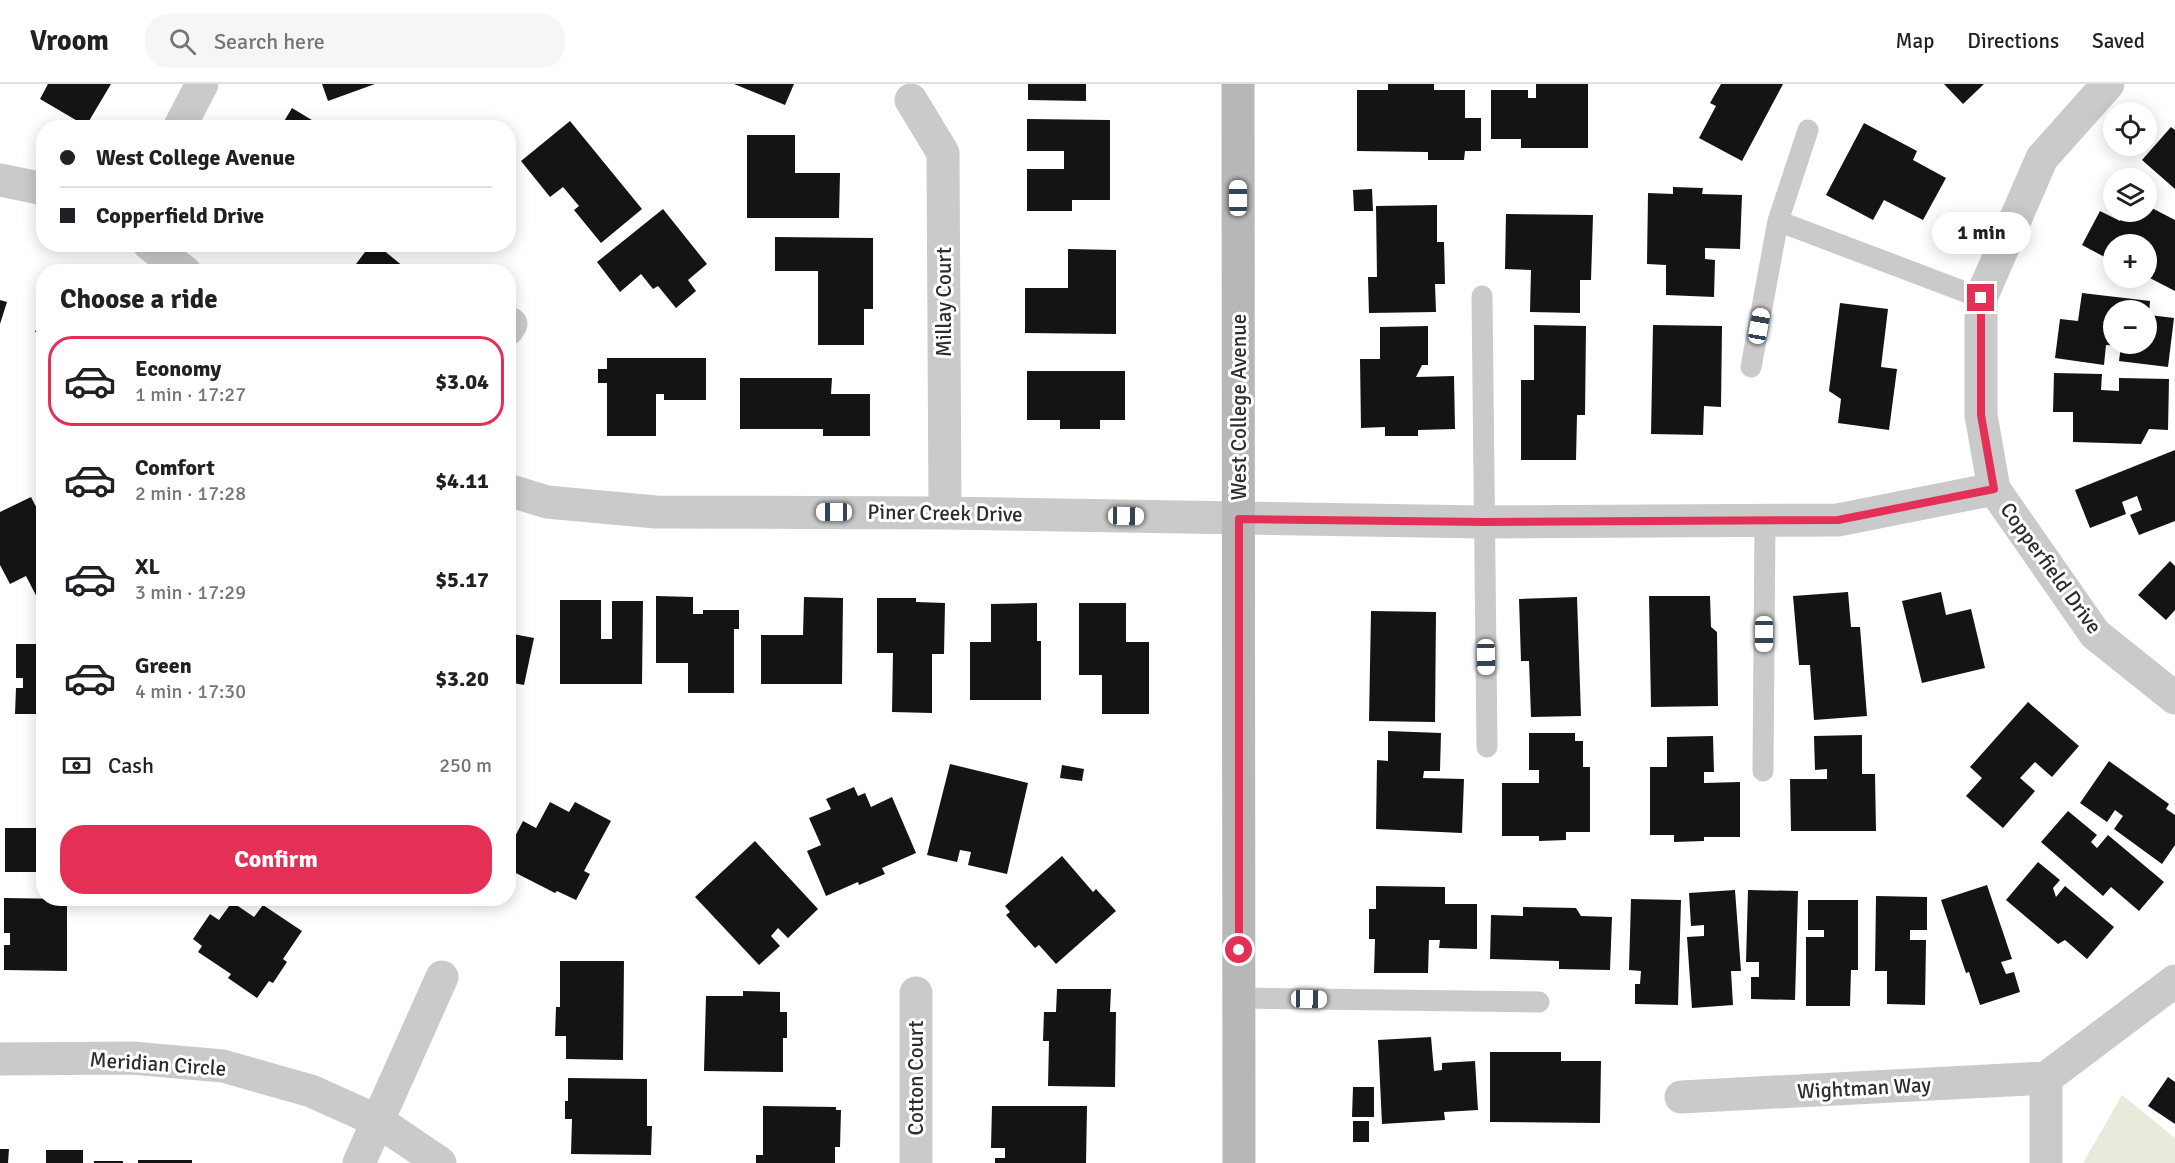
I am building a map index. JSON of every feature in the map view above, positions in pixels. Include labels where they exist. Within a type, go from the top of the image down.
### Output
[{"type":"main road","name":"West College Avenue","points":[[1238,84],[1239,1163]]},
{"type":"street","points":[[183,120],[202,84]]},
{"type":"street","name":"Copperfield Drive","points":[[2108,84],[2042,158],[1981,298],[1981,415],[1994,489],[2095,634],[2175,698]]},
{"type":"street","name":"Millay Court","points":[[911,100],[943,153],[945,513]]},
{"type":"street","points":[[0,180],[36,187]]},
{"type":"street","points":[[159,252],[175,264]]},
{"type":"street","name":"Piner Creek Drive","points":[[516,492],[547,502],[656,512],[945,513],[1484,522],[1838,520],[1994,489]]},
{"type":"street","points":[[359,1163],[442,977]]},
{"type":"street","points":[[2046,1163],[2046,1078],[2175,981]]},
{"type":"street","name":"Cotton Court","points":[[916,993],[916,1163]]},
{"type":"street","name":"Meridian Circle","points":[[0,1059],[132,1058],[223,1066],[311,1091],[378,1121],[440,1163]]},
{"type":"street","name":"Wightman Way","points":[[1682,1097],[2046,1078]]},
{"type":"lane","points":[[1751,368],[1778,221],[1808,130]]},
{"type":"lane","points":[[1778,221],[1981,298]]},
{"type":"lane","points":[[1482,296],[1487,747]]},
{"type":"lane","points":[[1763,771],[1765,520]]},
{"type":"lane","points":[[1239,998],[1539,1002]]},
{"type":"green space","points":[[2122,1095],[2175,1138],[2175,1163],[2083,1163]]},
{"type":"building","points":[[48,84],[111,84],[90,120],[76,120],[40,99]]},
{"type":"building","points":[[322,84],[375,84],[328,101]]},
{"type":"building","points":[[734,84],[794,84],[785,105]]},
{"type":"building","points":[[1028,84],[1086,84],[1086,101],[1028,100]]},
{"type":"building","points":[[1388,84],[1434,84],[1434,90],[1465,90],[1465,118],[1481,118],[1481,151],[1465,151],[1464,160],[1428,160],[1428,152],[1357,151],[1357,90],[1388,90]]},
{"type":"building","points":[[1536,84],[1588,84],[1588,148],[1521,148],[1521,139],[1491,139],[1491,90],[1528,90],[1528,98],[1536,98]]},
{"type":"building","points":[[1721,84],[1783,84],[1742,161],[1699,138],[1716,106],[1710,103]]},
{"type":"building","points":[[1944,84],[1984,84],[1963,104]]},
{"type":"building","points":[[292,108],[312,120],[285,120]]},
{"type":"building","points":[[1027,119],[1110,120],[1110,200],[1072,200],[1072,211],[1027,211],[1027,169],[1064,169],[1064,151],[1027,151]]},
{"type":"building","points":[[570,121],[642,209],[601,243],[574,210],[579,206],[563,187],[550,197],[521,161]]},
{"type":"building","points":[[1864,123],[1917,151],[1913,160],[1946,178],[1923,220],[1884,200],[1873,220],[1826,195]]},
{"type":"building","points":[[2171,127],[2175,130],[2175,189],[2157,173],[2157,168],[2151,168],[2142,160],[2146,156],[2157,156],[2157,143]]},
{"type":"building","points":[[747,135],[795,135],[795,173],[840,173],[839,218],[747,218]]},
{"type":"building","points":[[1673,187],[1703,188],[1702,194],[1742,195],[1740,249],[1705,248],[1705,259],[1715,260],[1714,297],[1666,295],[1666,265],[1647,264],[1648,193],[1673,194]]},
{"type":"building","points":[[1372,189],[1373,211],[1354,211],[1353,190]]},
{"type":"building","points":[[1437,205],[1437,242],[1444,242],[1445,284],[1435,284],[1436,312],[1369,313],[1368,277],[1377,277],[1376,206]]},
{"type":"building","points":[[663,209],[707,264],[688,280],[696,291],[676,308],[658,286],[653,289],[641,274],[620,292],[597,262]]},
{"type":"building","points":[[2100,211],[2103,212],[2103,222],[2157,222],[2157,211],[2175,220],[2175,291],[2157,282],[2157,234],[2103,234],[2103,256],[2082,245]]},
{"type":"building","points":[[1506,214],[1593,215],[1591,280],[1580,280],[1580,313],[1530,312],[1531,270],[1505,269]]},
{"type":"building","points":[[775,237],[873,238],[873,309],[864,309],[864,345],[818,345],[818,271],[775,271]]},
{"type":"building","points":[[1068,249],[1116,250],[1116,334],[1025,333],[1025,288],[1068,288]]},
{"type":"building","points":[[365,252],[386,252],[400,264],[356,264]]},
{"type":"building","points":[[2082,293],[2142,300],[2103,300],[2104,365],[2055,358],[2060,319],[2078,321]]},
{"type":"building","points":[[0,300],[7,302],[0,324]]},
{"type":"building","points":[[1840,303],[1888,309],[1881,367],[1897,369],[1889,430],[1838,423],[1841,399],[1829,391]]},
{"type":"building","points":[[2157,316],[2174,318],[2168,367],[2119,361],[2120,354],[2157,354]]},
{"type":"building","points":[[1534,325],[1586,326],[1585,415],[1577,415],[1576,460],[1521,460],[1521,380],[1534,380]]},
{"type":"building","points":[[1653,325],[1722,326],[1721,407],[1704,406],[1703,435],[1651,434]]},
{"type":"building","points":[[1428,326],[1428,365],[1422,365],[1416,377],[1454,376],[1455,429],[1418,430],[1418,436],[1385,436],[1385,427],[1361,428],[1360,359],[1380,359],[1380,327]]},
{"type":"building","points":[[607,358],[706,358],[706,400],[664,400],[664,394],[656,394],[656,436],[607,436],[607,383],[598,383],[598,369],[607,369]]},
{"type":"building","points":[[1027,371],[1125,371],[1125,420],[1100,420],[1100,429],[1060,429],[1060,420],[1027,420]]},
{"type":"building","points":[[2054,373],[2102,374],[2101,390],[2119,391],[2119,378],[2169,379],[2168,430],[2149,429],[2141,444],[2073,442],[2073,412],[2053,412]]},
{"type":"building","points":[[740,378],[832,378],[831,394],[870,394],[870,436],[823,436],[823,429],[740,429]]},
{"type":"building","points":[[2175,450],[2175,521],[2139,535],[2130,515],[2142,510],[2137,496],[2122,502],[2126,514],[2090,528],[2075,490]]},
{"type":"building","points":[[31,497],[36,507],[36,595],[26,576],[10,584],[0,565],[0,512]]},
{"type":"building","points":[[2170,561],[2175,566],[2175,610],[2166,620],[2138,595]]},
{"type":"building","points":[[1848,592],[1851,627],[1860,627],[1867,716],[1814,720],[1810,665],[1799,665],[1793,596]]},
{"type":"building","points":[[1941,592],[1946,615],[1971,609],[1985,668],[1922,683],[1902,601]]},
{"type":"building","points":[[656,596],[693,597],[693,614],[703,614],[703,610],[739,610],[739,629],[734,629],[734,693],[688,693],[688,663],[656,663]]},
{"type":"building","points":[[1649,596],[1710,596],[1711,627],[1717,632],[1718,706],[1651,707]]},
{"type":"building","points":[[804,597],[843,598],[842,684],[761,684],[761,635],[803,635]]},
{"type":"building","points":[[1577,597],[1581,716],[1531,717],[1529,661],[1521,661],[1519,599]]},
{"type":"building","points":[[877,598],[916,598],[916,602],[945,603],[944,654],[932,654],[932,713],[892,712],[893,653],[877,653]]},
{"type":"building","points":[[560,600],[601,600],[601,639],[612,639],[612,601],[643,601],[642,684],[560,684]]},
{"type":"building","points":[[1037,603],[1037,641],[1041,641],[1041,700],[970,700],[970,642],[991,642],[991,604]]},
{"type":"building","points":[[1079,603],[1126,603],[1126,642],[1149,642],[1149,714],[1102,714],[1102,675],[1079,675]]},
{"type":"building","points":[[1371,611],[1436,612],[1435,722],[1369,721]]},
{"type":"building","points":[[516,635],[534,638],[524,685],[516,684]]},
{"type":"building","points":[[16,644],[36,644],[36,714],[15,714],[16,688],[23,688],[23,678],[16,678]]},
{"type":"building","points":[[2028,702],[2079,746],[2052,777],[2035,762],[2020,778],[2035,791],[2003,828],[1966,796],[1982,778],[1970,767]]},
{"type":"building","points":[[1388,731],[1441,733],[1440,771],[1424,771],[1423,778],[1464,779],[1462,833],[1376,829],[1377,760],[1388,761]]},
{"type":"building","points":[[1529,733],[1575,733],[1575,741],[1583,741],[1583,767],[1590,767],[1590,832],[1566,832],[1566,840],[1539,841],[1539,836],[1502,836],[1502,783],[1539,783],[1539,770],[1529,770]]},
{"type":"building","points":[[1862,735],[1862,774],[1875,774],[1876,831],[1791,831],[1790,779],[1827,779],[1827,769],[1815,770],[1814,736]]},
{"type":"building","points":[[1713,736],[1714,772],[1704,772],[1704,783],[1740,782],[1740,837],[1704,837],[1704,841],[1674,842],[1674,835],[1650,835],[1650,767],[1667,767],[1667,737]]},
{"type":"building","points":[[2109,761],[2169,804],[2166,809],[2175,815],[2175,845],[2162,864],[2114,829],[2123,816],[2115,810],[2107,822],[2080,803]]},
{"type":"building","points":[[950,764],[1028,783],[1007,874],[968,865],[971,852],[960,850],[957,862],[927,855]]},
{"type":"building","points":[[1062,765],[1084,769],[1082,781],[1060,778]]},
{"type":"building","points":[[854,787],[858,796],[865,793],[871,807],[892,797],[916,853],[882,868],[885,874],[859,885],[858,882],[826,896],[807,851],[821,845],[809,818],[831,809],[826,799]]},
{"type":"building","points":[[550,802],[569,812],[575,802],[611,821],[584,871],[590,874],[576,900],[557,891],[555,893],[516,873],[516,835],[523,821],[536,828]]},
{"type":"building","points":[[2068,811],[2097,835],[2091,842],[2097,848],[2108,835],[2164,882],[2139,911],[2111,887],[2103,896],[2041,842]]},
{"type":"building","points":[[5,828],[36,828],[36,872],[5,872]]},
{"type":"building","points":[[755,841],[818,909],[788,938],[778,928],[771,936],[780,946],[759,965],[695,897]]},
{"type":"building","points":[[1062,856],[1093,892],[1096,889],[1116,911],[1056,964],[1039,945],[1035,948],[1006,915],[1010,912],[1005,906]]},
{"type":"building","points":[[2038,862],[2060,880],[2053,888],[2056,897],[2065,886],[2114,927],[2087,959],[2065,940],[2058,944],[2006,900]]},
{"type":"building","points":[[1987,885],[2012,959],[2001,962],[2006,974],[2014,972],[2020,992],[1980,1005],[1969,972],[1966,973],[1941,900]]},
{"type":"building","points":[[1376,886],[1445,887],[1445,904],[1477,904],[1477,949],[1439,948],[1440,940],[1429,940],[1428,973],[1374,973],[1375,939],[1369,939],[1369,909],[1376,909]]},
{"type":"building","points":[[1735,890],[1741,971],[1731,971],[1733,1005],[1692,1008],[1687,937],[1704,936],[1704,925],[1691,926],[1689,893]]},
{"type":"building","points":[[1748,890],[1798,891],[1795,1000],[1751,999],[1751,977],[1759,977],[1759,962],[1746,962]]},
{"type":"building","points":[[1876,896],[1927,897],[1927,930],[1910,930],[1910,940],[1926,940],[1925,1005],[1887,1004],[1887,971],[1875,971]]},
{"type":"building","points":[[4,898],[36,899],[36,906],[67,906],[67,971],[4,970],[4,945],[10,945],[10,933],[4,933]]},
{"type":"building","points":[[1631,899],[1681,900],[1678,1005],[1635,1004],[1635,984],[1640,984],[1641,971],[1629,970]]},
{"type":"building","points":[[1808,900],[1858,900],[1858,970],[1851,970],[1850,1006],[1806,1006],[1806,937],[1824,937],[1824,930],[1808,930]]},
{"type":"building","points":[[229,906],[238,906],[254,917],[264,906],[302,931],[283,959],[287,962],[273,983],[269,981],[257,998],[228,978],[231,974],[198,952],[202,946],[193,939],[210,914],[219,920]]},
{"type":"building","points":[[1523,907],[1576,908],[1581,916],[1612,917],[1610,970],[1559,969],[1559,961],[1490,959],[1491,915],[1523,916]]},
{"type":"building","points":[[560,961],[624,961],[623,1060],[566,1059],[566,1036],[555,1036],[556,1007],[560,1007]]},
{"type":"building","points":[[1057,989],[1111,989],[1110,1012],[1116,1012],[1115,1087],[1048,1086],[1049,1041],[1043,1041],[1044,1012],[1056,1012]]},
{"type":"building","points":[[743,991],[780,992],[780,1012],[787,1012],[787,1038],[783,1038],[783,1072],[704,1071],[706,996],[743,996]]},
{"type":"building","points":[[1431,1037],[1434,1071],[1442,1070],[1442,1063],[1475,1061],[1478,1110],[1444,1112],[1445,1120],[1382,1124],[1378,1040]]},
{"type":"building","points":[[1490,1052],[1561,1052],[1561,1061],[1601,1061],[1600,1123],[1490,1122]]},
{"type":"building","points":[[2168,1077],[2175,1082],[2175,1124],[2148,1106]]},
{"type":"building","points":[[568,1078],[647,1079],[647,1126],[652,1126],[651,1155],[571,1154],[572,1119],[565,1119]]},
{"type":"building","points":[[1353,1087],[1374,1087],[1374,1117],[1352,1117]]},
{"type":"building","points":[[763,1106],[836,1107],[836,1110],[841,1110],[840,1147],[835,1147],[835,1163],[756,1163],[756,1155],[763,1155]]},
{"type":"building","points":[[992,1106],[1087,1106],[1086,1163],[995,1163],[995,1158],[1005,1158],[1005,1148],[991,1148]]},
{"type":"building","points":[[1353,1121],[1369,1121],[1369,1142],[1353,1142]]},
{"type":"building","points":[[0,1149],[9,1149],[8,1163],[0,1163]]},
{"type":"building","points":[[46,1150],[83,1150],[83,1163],[46,1163]]},
{"type":"building","points":[[138,1160],[192,1160],[192,1163],[138,1163]]},
{"type":"building","points":[[94,1161],[123,1161],[123,1163],[94,1163]]},
{"type":"route","points":[[1239,950],[1239,519],[1484,522],[1838,520],[1994,489],[1981,415],[1981,298]]}]
